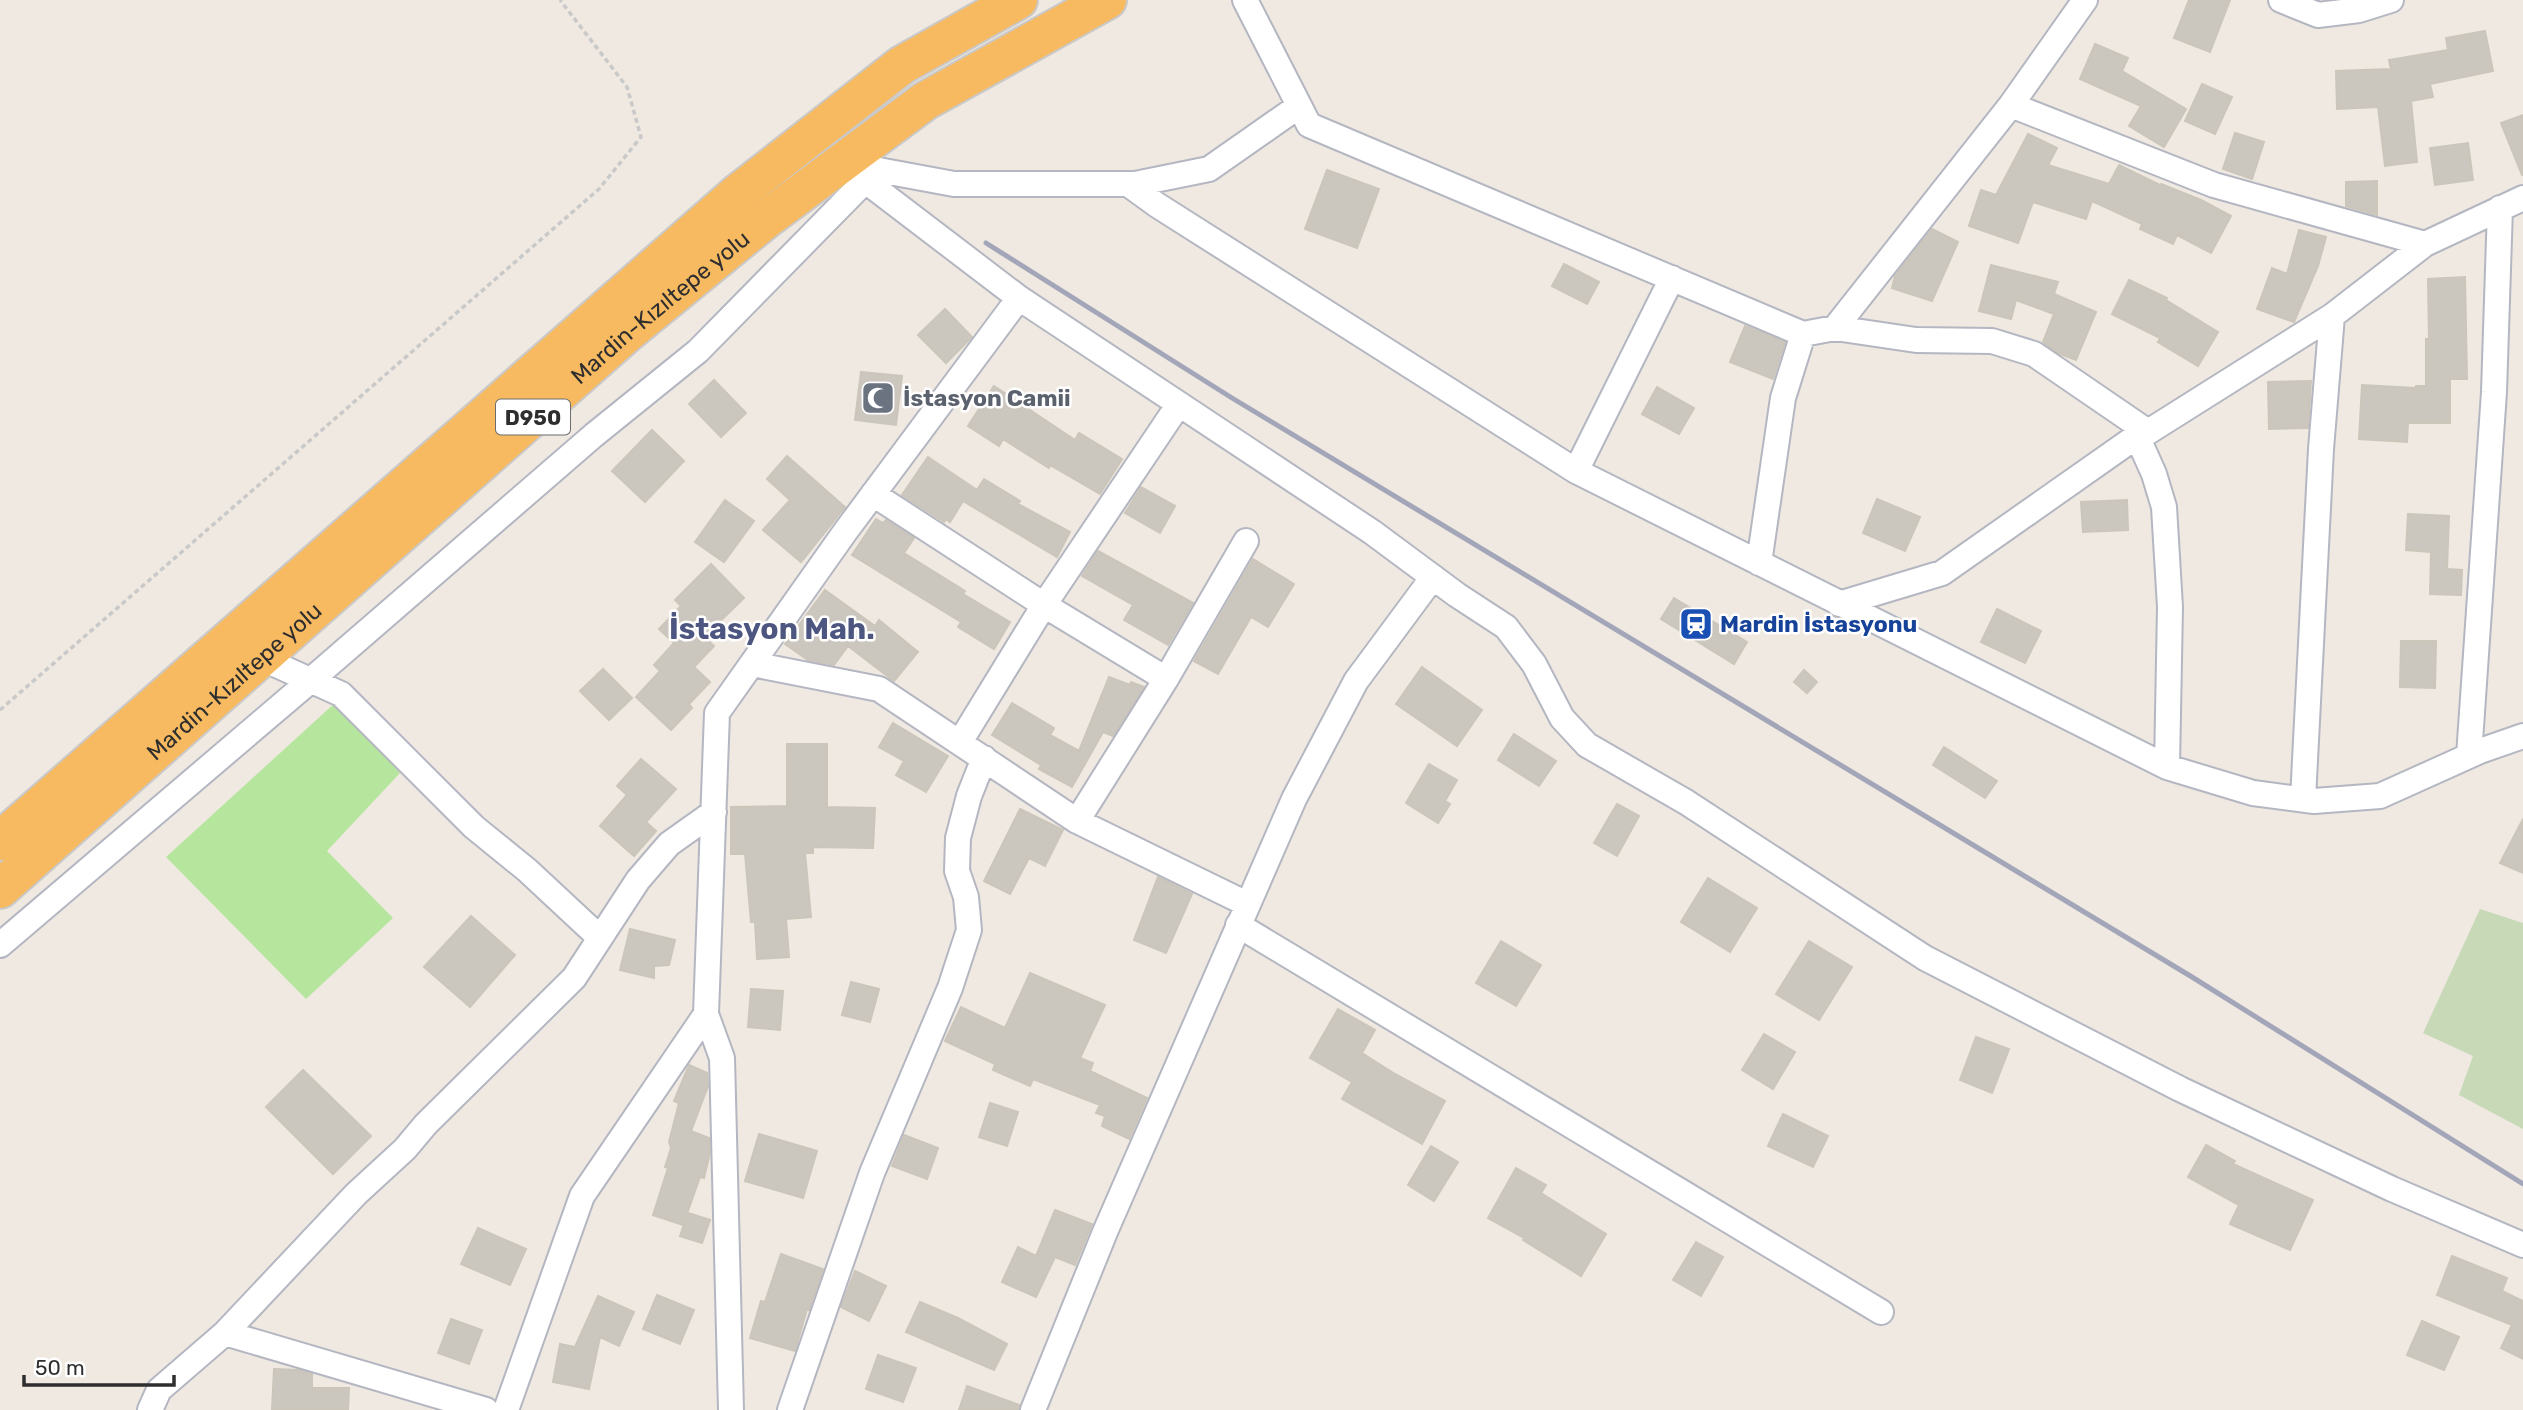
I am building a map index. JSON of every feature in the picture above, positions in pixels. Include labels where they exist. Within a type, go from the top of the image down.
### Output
[{"type":"highway","name":"Mardin-Kızıltepe yolu","points":[[0,841],[737,194],[902,65],[1018,0]]},
{"type":"highway","name":"Mardin-Kızıltepe yolu","points":[[0,889],[627,334],[765,220],[853,172],[925,102],[1107,0]]},
{"type":"street","points":[[1245,0],[1308,125],[1803,334],[1835,328],[1916,340],[1992,341],[2034,354],[2142,434],[2164,507],[2169,607],[2167,767]]},
{"type":"street","points":[[1835,328],[2011,105],[2085,0]]},
{"type":"street","points":[[2281,0],[2318,15],[2359,10],[2391,0]]},
{"type":"street","points":[[2011,105],[2214,185],[2425,244]]},
{"type":"street","points":[[853,172],[954,184],[1128,184],[1209,169],[1299,106]]},
{"type":"street","points":[[853,172],[1019,298],[1372,532],[1506,626],[1534,664],[1562,718],[1587,744],[1686,802],[1925,958],[2180,1088],[2392,1189],[2523,1245]]},
{"type":"street","points":[[0,945],[311,681],[594,435],[698,351],[853,172]]},
{"type":"street","points":[[1128,184],[1576,471],[2167,767],[2253,793],[2303,799],[2380,796],[2469,756],[2523,736]]},
{"type":"street","points":[[1839,604],[1942,573],[2142,434],[2332,316],[2425,244],[2512,203]]},
{"type":"street","points":[[2469,756],[2494,392],[2512,203]]},
{"type":"street","points":[[1576,471],[1671,278]]},
{"type":"street","points":[[732,1410],[722,1058],[706,1014],[717,713],[873,494],[1019,298]]},
{"type":"street","points":[[2303,799],[2321,449],[2332,316]]},
{"type":"street","points":[[1759,564],[1783,398],[1803,334]]},
{"type":"street","points":[[960,742],[1044,605],[1179,404]]},
{"type":"street","points":[[873,494],[1166,680]]},
{"type":"street","points":[[1077,821],[1166,680],[1246,541]]},
{"type":"street","points":[[1033,1410],[1105,1232],[1294,799],[1356,681],[1433,577]]},
{"type":"street","points":[[261,658],[341,694],[474,827],[527,870],[600,938]]},
{"type":"street","points":[[752,664],[879,689],[1077,821],[1243,915],[1881,1312]]},
{"type":"street","points":[[790,1410],[872,1173],[950,988],[969,930],[966,897],[957,871],[958,838],[969,796],[984,758]]},
{"type":"street","points":[[150,1410],[159,1390],[225,1333],[356,1194],[405,1149],[426,1124],[575,978],[638,880],[669,844],[713,812]]},
{"type":"street","points":[[506,1410],[582,1196],[706,1014]]},
{"type":"street","points":[[225,1333],[486,1410]]},
{"type":"path","points":[[0,710],[598,189],[641,137],[627,87],[560,0]]},
{"type":"green space","points":[[336,702],[400,773],[327,851],[393,918],[306,999],[166,857]]},
{"type":"green space","points":[[2480,909],[2523,923],[2523,1129],[2459,1095],[2473,1056],[2423,1033]]},
{"type":"building","points":[[2189,0],[2230,0],[2210,52],[2174,38]]},
{"type":"building","points":[[2485,31],[2493,71],[2430,84],[2433,97],[2411,101],[2417,162],[2385,166],[2378,107],[2337,109],[2336,71],[2391,69],[2389,60],[2448,50],[2446,38]]},
{"type":"building","points":[[2095,44],[2128,58],[2122,71],[2186,109],[2164,147],[2129,126],[2141,106],[2080,79]]},
{"type":"building","points":[[2202,84],[2232,97],[2215,134],[2185,121]]},
{"type":"building","points":[[2523,115],[2523,175],[2522,175],[2501,123]]},
{"type":"building","points":[[2235,133],[2264,142],[2252,179],[2223,169]]},
{"type":"building","points":[[2028,134],[2057,148],[2048,165],[2109,184],[2119,165],[2160,185],[2201,200],[2231,216],[2211,253],[2177,235],[2173,244],[2140,229],[2142,224],[2092,201],[2086,219],[2033,202],[2018,243],[1969,226],[1981,190],[1996,195]]},
{"type":"building","points":[[2468,143],[2473,180],[2435,185],[2430,148]]},
{"type":"building","points":[[1327,170],[1379,189],[1357,248],[1305,229]]},
{"type":"building","points":[[2377,181],[2377,215],[2346,206],[2346,182]]},
{"type":"building","points":[[1932,229],[1958,242],[1932,301],[1892,288],[1895,276]]},
{"type":"building","points":[[2299,230],[2326,237],[2318,266],[2294,322],[2257,309],[2272,268],[2287,274]]},
{"type":"building","points":[[1564,264],[1599,282],[1587,304],[1552,286]]},
{"type":"building","points":[[1991,265],[2058,282],[2054,294],[2096,312],[2076,360],[2058,353],[2043,342],[2054,314],[2016,300],[2011,319],[1979,311]]},
{"type":"building","points":[[2465,277],[2467,379],[2450,379],[2450,423],[2408,423],[2407,442],[2359,439],[2362,385],[2416,388],[2426,386],[2426,339],[2429,339],[2428,279]]},
{"type":"building","points":[[2129,280],[2167,298],[2166,300],[2218,332],[2198,366],[2158,342],[2160,338],[2112,314]]},
{"type":"building","points":[[945,309],[972,337],[946,363],[918,335]]},
{"type":"building","points":[[1745,326],[1785,342],[1773,379],[1730,362]]},
{"type":"building","name":"İstasyon Camii","points":[[861,372],[902,376],[896,425],[855,420]]},
{"type":"building","points":[[714,380],[746,413],[721,437],[689,404]]},
{"type":"building","points":[[2311,381],[2308,428],[2269,429],[2268,382]]},
{"type":"building","points":[[994,386],[1075,440],[1079,433],[1122,459],[1100,494],[1050,465],[1049,468],[1003,439],[999,446],[968,426]]},
{"type":"building","points":[[1657,387],[1694,408],[1679,434],[1642,414]]},
{"type":"building","points":[[652,430],[684,461],[645,502],[612,471]]},
{"type":"building","points":[[787,456],[845,507],[801,562],[763,530],[790,500],[767,479]]},
{"type":"building","points":[[928,457],[977,490],[984,479],[1020,501],[1018,504],[1070,532],[1057,557],[963,501],[950,522],[946,519],[944,522],[902,495]]},
{"type":"building","points":[[1141,487],[1175,506],[1160,533],[1125,513]]},
{"type":"building","points":[[1877,499],[1920,517],[1905,551],[1863,533]]},
{"type":"building","points":[[725,500],[754,521],[724,562],[695,542]]},
{"type":"building","points":[[2127,500],[2128,530],[2083,532],[2081,502]]},
{"type":"building","points":[[2408,514],[2449,516],[2447,569],[2462,570],[2461,595],[2430,594],[2431,552],[2406,550]]},
{"type":"building","points":[[876,519],[883,523],[886,520],[914,538],[904,553],[965,591],[963,594],[1010,622],[994,649],[958,627],[961,622],[852,555]]},
{"type":"building","points":[[1098,551],[1193,603],[1168,645],[1124,620],[1133,605],[1082,576]]},
{"type":"building","points":[[1253,559],[1294,584],[1268,627],[1251,617],[1218,674],[1194,661]]},
{"type":"building","points":[[711,564],[744,598],[704,637],[714,646],[694,667],[710,682],[689,704],[692,708],[671,730],[636,697],[660,671],[654,665],[674,643],[659,629],[681,606],[675,600]]},
{"type":"building","points":[[825,590],[875,626],[879,620],[918,652],[894,681],[848,646],[834,665],[808,660],[785,644]]},
{"type":"building","points":[[1674,598],[1747,642],[1734,664],[1661,619]]},
{"type":"building","points":[[1997,609],[2041,631],[2025,663],[1981,642]]},
{"type":"building","points":[[2401,641],[2436,641],[2435,688],[2400,687]]},
{"type":"building","points":[[1422,667],[1482,710],[1457,746],[1396,704]]},
{"type":"building","points":[[603,669],[632,698],[609,720],[580,691]]},
{"type":"building","points":[[1804,670],[1817,682],[1807,693],[1794,682]]},
{"type":"building","points":[[1109,677],[1144,687],[1113,736],[1103,732],[1072,787],[1039,769],[1041,765],[992,735],[1012,703],[1054,728],[1050,735],[1079,751]]},
{"type":"building","points":[[893,723],[948,756],[926,792],[896,775],[904,761],[879,747]]},
{"type":"building","points":[[1514,734],[1556,761],[1539,786],[1498,760]]},
{"type":"building","points":[[787,744],[827,744],[827,807],[875,808],[873,848],[813,847],[813,853],[805,853],[811,917],[786,919],[789,957],[757,959],[755,922],[751,922],[745,854],[731,854],[731,807],[787,806]]},
{"type":"building","points":[[1944,747],[1997,781],[1985,798],[1933,765]]},
{"type":"building","points":[[641,759],[676,789],[646,822],[656,831],[634,856],[600,826],[627,795],[617,786]]},
{"type":"building","points":[[1429,764],[1457,780],[1445,801],[1450,804],[1438,823],[1406,803]]},
{"type":"building","points":[[1617,804],[1639,816],[1617,856],[1594,843]]},
{"type":"building","points":[[1020,809],[1063,830],[1045,866],[1029,858],[1010,894],[984,881]]},
{"type":"building","points":[[2523,819],[2523,873],[2500,863]]},
{"type":"building","points":[[1158,877],[1192,894],[1166,953],[1134,940]]},
{"type":"building","points":[[1708,878],[1757,908],[1730,952],[1681,922]]},
{"type":"building","points":[[471,916],[515,955],[470,1007],[424,967]]},
{"type":"building","points":[[630,929],[675,940],[669,965],[654,966],[654,978],[620,970]]},
{"type":"building","points":[[1501,941],[1541,965],[1516,1006],[1476,983]]},
{"type":"building","points":[[1809,941],[1852,967],[1819,1020],[1776,994]]},
{"type":"building","points":[[1030,973],[1105,1005],[1080,1058],[1093,1063],[1090,1071],[1147,1098],[1129,1139],[1102,1126],[1105,1116],[1096,1113],[1100,1105],[1033,1079],[1030,1086],[993,1070],[995,1064],[945,1041],[961,1007],[1005,1028]]},
{"type":"building","points":[[851,982],[879,989],[870,1022],[842,1015]]},
{"type":"building","points":[[751,989],[783,991],[780,1030],[748,1027]]},
{"type":"building","points":[[1338,1009],[1375,1030],[1362,1053],[1445,1101],[1422,1144],[1342,1099],[1352,1082],[1310,1058]]},
{"type":"building","points":[[1764,1034],[1795,1052],[1773,1089],[1742,1070]]},
{"type":"building","points":[[1976,1037],[2009,1049],[1992,1093],[1960,1080]]},
{"type":"building","points":[[689,1065],[707,1073],[708,1086],[691,1131],[709,1138],[710,1153],[704,1178],[700,1177],[683,1225],[653,1215],[668,1168],[665,1167],[671,1148],[669,1142],[679,1103],[674,1101]]},
{"type":"building","points":[[303,1070],[371,1136],[333,1174],[266,1107]]},
{"type":"building","points":[[990,1103],[1018,1112],[1007,1146],[979,1137]]},
{"type":"building","points":[[1783,1114],[1828,1136],[1813,1167],[1768,1146]]},
{"type":"building","points":[[759,1134],[817,1151],[803,1198],[745,1181]]},
{"type":"building","points":[[904,1135],[938,1148],[927,1179],[892,1166]]},
{"type":"building","points":[[2206,1145],[2235,1161],[2233,1164],[2313,1200],[2290,1250],[2230,1224],[2239,1205],[2188,1177]]},
{"type":"building","points":[[1431,1146],[1458,1162],[1434,1201],[1408,1185]]},
{"type":"building","points":[[1516,1168],[1546,1185],[1541,1193],[1606,1234],[1581,1276],[1488,1218]]},
{"type":"building","points":[[1055,1210],[1092,1224],[1075,1265],[1055,1257],[1036,1297],[1002,1282],[1018,1247],[1036,1256]]},
{"type":"building","points":[[688,1213],[710,1220],[702,1243],[680,1236]]},
{"type":"building","points":[[478,1228],[526,1249],[510,1285],[461,1264]]},
{"type":"building","points":[[1696,1242],[1723,1257],[1701,1296],[1673,1280]]},
{"type":"building","points":[[781,1254],[823,1269],[809,1310],[807,1309],[795,1351],[750,1338],[761,1301],[765,1302]]},
{"type":"building","points":[[2452,1256],[2507,1278],[2502,1291],[2523,1301],[2523,1359],[2501,1348],[2512,1325],[2437,1295]]},
{"type":"building","points":[[855,1271],[886,1286],[869,1321],[841,1307]]},
{"type":"building","points":[[657,1295],[694,1310],[680,1344],[643,1329]]},
{"type":"building","points":[[598,1296],[634,1312],[619,1346],[600,1337],[589,1389],[553,1382],[560,1344],[575,1347]]},
{"type":"building","points":[[920,1302],[958,1318],[1007,1344],[994,1370],[906,1332]]},
{"type":"building","points":[[451,1319],[482,1330],[469,1364],[438,1353]]},
{"type":"building","points":[[2422,1321],[2459,1337],[2444,1370],[2407,1355]]},
{"type":"building","points":[[878,1355],[916,1368],[903,1402],[866,1389]]},
{"type":"building","points":[[274,1369],[299,1370],[312,1374],[312,1388],[349,1388],[348,1410],[272,1410]]},
{"type":"building","points":[[967,1386],[1019,1405],[1018,1410],[959,1410]]},
{"type":"railway","points":[[986,243],[1232,398],[2192,977],[2523,1184]]},
{"type":"place","name":"İstasyon Camii","points":[[878,398]]},
{"type":"place","name":"Mardin İstasyonu","points":[[1696,624]]},
{"type":"district","name":"İstasyon Mah.","points":[[772,629]]}]
